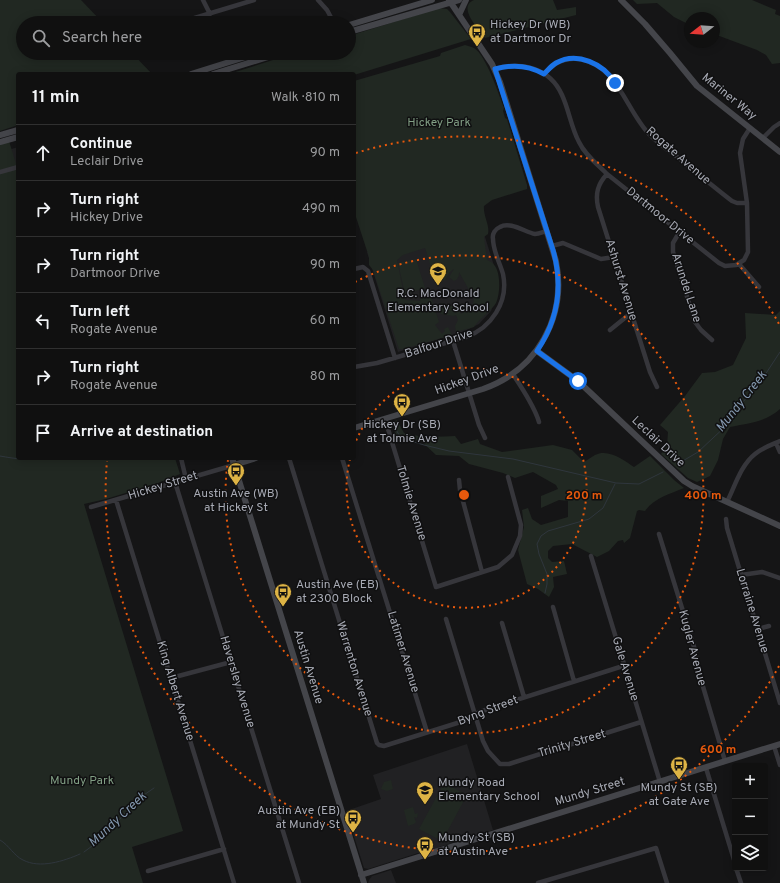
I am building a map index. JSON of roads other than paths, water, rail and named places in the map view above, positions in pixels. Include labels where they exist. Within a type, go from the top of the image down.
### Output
[{"type":"street","points":[[203,0],[210,14]]},
{"type":"street","points":[[203,16],[254,0]]},
{"type":"street","points":[[318,0],[330,16]]},
{"type":"street","points":[[356,23],[428,0]]},
{"type":"street","points":[[356,30],[449,1],[459,0]]},
{"type":"street","points":[[459,15],[466,0]]},
{"type":"street","name":"Mariner Way","points":[[621,0],[670,52],[696,86],[780,152]]},
{"type":"street","name":"Hickey Drive","points":[[356,427],[492,386],[513,374],[537,351],[551,325],[557,304],[558,275],[556,261],[495,69],[449,1]]},
{"type":"street","name":"Rogate Avenue","points":[[544,74],[557,62],[569,59],[584,60],[600,67],[613,79],[641,124],[653,138],[732,201],[737,204],[747,203]]},
{"type":"street","points":[[212,72],[241,60]]},
{"type":"street","points":[[212,72],[256,60]]},
{"type":"street","name":"Dartmoor Drive","points":[[495,69],[510,66],[523,66],[544,74],[556,85],[562,94],[575,133],[582,148],[596,164],[722,265],[730,266],[739,264]]},
{"type":"street","points":[[763,138],[774,126],[780,123]]},
{"type":"street","points":[[750,128],[743,139],[740,153],[747,203],[748,252],[744,260],[739,264],[759,287]]},
{"type":"street","points":[[0,135],[16,131]]},
{"type":"street","points":[[0,142],[16,138]]},
{"type":"street","points":[[0,172],[16,167]]},
{"type":"street","name":"Ashurst Avenue","points":[[607,174],[598,188],[596,198],[598,207],[650,372],[657,387]]},
{"type":"street","name":"Balfour Drive","points":[[356,367],[377,363],[453,341],[472,335],[482,328],[494,316],[500,306],[503,296],[504,284],[502,270],[493,240],[493,234],[501,226],[507,225],[535,234],[547,231]]},
{"type":"street","name":"Arundel Lane","points":[[680,231],[673,243],[673,252],[695,322],[712,340]]},
{"type":"street","points":[[552,246],[563,243],[601,259],[614,257]]},
{"type":"street","points":[[356,268],[365,268],[368,272],[395,358]]},
{"type":"street","points":[[610,330],[631,313]]},
{"type":"street","points":[[453,341],[479,425],[485,438]]},
{"type":"street","name":"Leclair Drive","points":[[537,351],[578,381],[684,481],[780,526]]},
{"type":"street","points":[[513,374],[529,400],[539,422]]},
{"type":"street","name":"Tolmie Avenue","points":[[385,419],[436,587],[482,572]]},
{"type":"street","points":[[727,502],[744,466],[749,459],[758,451],[778,442],[780,452]]},
{"type":"street","points":[[181,460],[186,479]]},
{"type":"street","name":"Warrenton Avenue","points":[[290,460],[377,743]]},
{"type":"street","name":"Latimer Avenue","points":[[343,460],[427,732]]},
{"type":"street","name":"Hickey Street","points":[[91,507],[186,479],[233,461]]},
{"type":"street","name":"Austin Avenue","points":[[233,461],[364,883]]},
{"type":"street","points":[[459,480],[460,490],[482,572],[498,567],[509,558],[515,548],[521,532],[520,520],[508,477]]},
{"type":"street","name":"Haversley Avenue","points":[[175,482],[299,883]]},
{"type":"street","name":"King Albert Avenue","points":[[116,500],[234,883]]},
{"type":"street","name":"Lorraine Avenue","points":[[726,518],[727,528],[780,703]]},
{"type":"street","name":"Kugler Avenue","points":[[659,534],[695,650],[699,674],[725,761]]},
{"type":"street","name":"Gale Avenue","points":[[591,556],[623,666],[660,782]]},
{"type":"street","points":[[741,575],[762,572],[780,578]]},
{"type":"street","points":[[553,607],[574,681]]},
{"type":"street","points":[[446,618],[475,715]]},
{"type":"street","points":[[502,623],[524,697]]},
{"type":"street","points":[[758,629],[768,626]]},
{"type":"street","points":[[171,678],[231,662]]},
{"type":"street","name":"Byng Street","points":[[377,743],[380,746],[384,746],[470,719],[479,712],[623,666]]},
{"type":"street","name":"Trinity Street","points":[[475,715],[486,747],[496,760],[502,764],[509,764],[641,722]]},
{"type":"street","points":[[777,745],[780,766]]},
{"type":"street","name":"Mundy Street","points":[[361,875],[777,745]]},
{"type":"street","points":[[706,768],[732,853]]},
{"type":"street","points":[[538,883],[656,848],[667,883]]},
{"type":"street","points":[[148,871],[224,849]]},
{"type":"street","points":[[737,871],[741,883]]},
{"type":"waterway","name":"Mundy Creek","points":[[681,462],[698,452],[728,424],[742,403],[759,384],[780,352]]},
{"type":"waterway","points":[[392,423],[401,438],[424,445],[449,451],[513,459],[616,483],[639,484],[663,472]]},
{"type":"waterway","points":[[0,456],[16,458]]},
{"type":"waterway","name":"Mundy Creek","points":[[545,593],[547,574],[539,554],[537,544],[541,536],[548,531],[589,519],[603,508],[615,484]]},
{"type":"waterway","name":"Mundy Creek","points":[[84,852],[119,820],[138,799],[154,788]]},
{"type":"waterway","name":"Mundy Creek","points":[[0,840],[20,858],[30,863],[52,863],[80,854]]},
{"type":"place","name":"Hickey Dr (WB) at Dartmoor Dr","points":[[477,47]]},
{"type":"place","name":"R.C. MacDonald Elementary School","points":[[438,286]]},
{"type":"place","name":"Hickey Dr (SB) at Tolmie Ave","points":[[402,417]]},
{"type":"place","name":"Austin Ave (WB) at Hickey St","points":[[236,486]]},
{"type":"place","name":"Austin Ave (EB) at 2300 Block","points":[[283,607]]},
{"type":"place","name":"Mundy St (SB) at Gate Ave","points":[[679,780]]},
{"type":"place","name":"Mundy Road Elementary School","points":[[425,805]]},
{"type":"place","name":"Austin Ave (EB) at Mundy St","points":[[353,833]]},
{"type":"place","name":"Mundy St (SB) at Austin Ave","points":[[425,860]]},
{"type":"park label","name":"Hickey Park","points":[[439,123]]},
{"type":"park label","name":"Mundy Park","points":[[82,781]]}]
